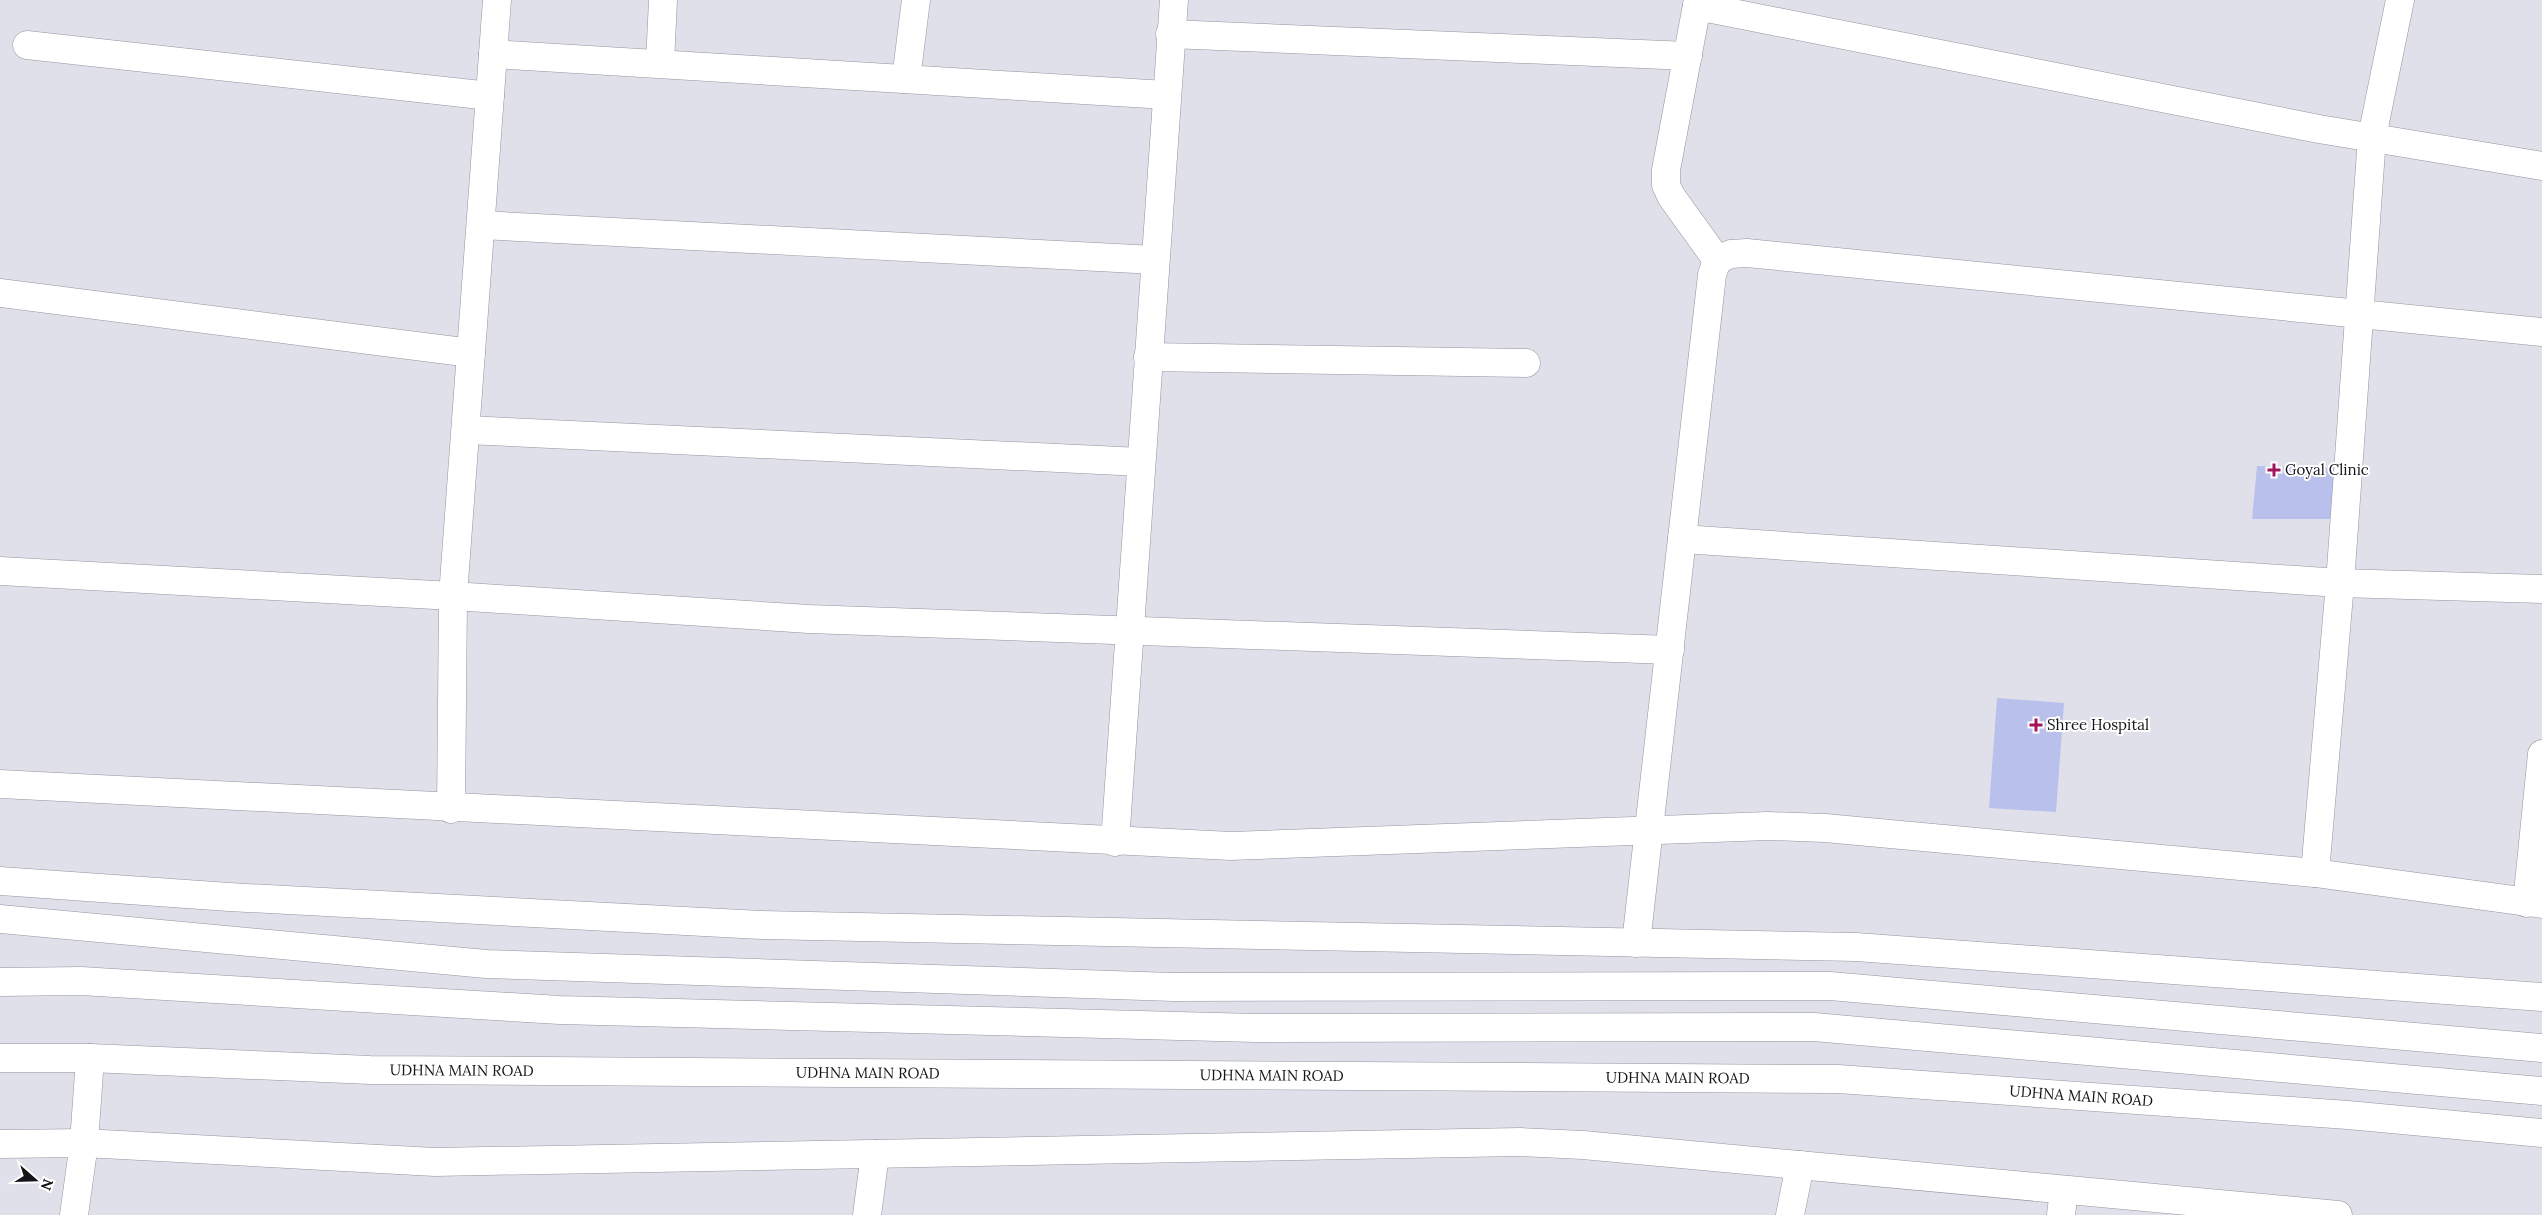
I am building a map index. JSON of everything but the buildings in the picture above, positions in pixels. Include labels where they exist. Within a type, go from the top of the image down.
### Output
[{"type":"main road","points":[[450,809],[453,596],[497,0]]},
{"type":"main road","points":[[660,63],[663,0]]},
{"type":"main road","points":[[906,79],[916,0]]},
{"type":"main road","points":[[1115,842],[1170,34],[1174,0]]},
{"type":"main road","points":[[2315,873],[2340,583],[2372,138],[2400,0]]},
{"type":"main road","points":[[1718,260],[1671,196],[1666,185],[1666,170],[1698,3],[2372,138],[2542,166]]},
{"type":"main road","points":[[1170,34],[1688,56]]},
{"type":"main road","points":[[27,45],[490,96]]},
{"type":"main road","points":[[493,54],[1166,95]]},
{"type":"main road","points":[[481,225],[1155,260]]},
{"type":"main road","points":[[1636,943],[1712,275],[1718,260],[1731,254],[1747,253],[2358,312],[2542,332]]},
{"type":"main road","points":[[0,293],[471,353]]},
{"type":"main road","points":[[1148,357],[1526,363]]},
{"type":"main road","points":[[466,430],[1142,462]]},
{"type":"main road","points":[[1682,538],[2340,583],[2542,589]]},
{"type":"main road","points":[[0,571],[453,596],[810,619],[1670,650]]},
{"type":"main road","points":[[0,784],[450,809],[1231,846],[1768,826],[1825,828],[2315,873],[2535,904],[2542,754]]},
{"type":"main road","points":[[0,881],[229,897],[761,924],[1856,947],[2542,997]]},
{"type":"main road","points":[[0,919],[486,964],[1173,987],[1830,986],[2542,1048]]},
{"type":"main road","points":[[0,982],[81,981],[560,1010],[1306,1029],[1814,1027],[2542,1091]]},
{"type":"main road","name":"UDHNA MAIN ROAD","points":[[0,1058],[90,1058],[370,1070],[1838,1079],[2338,1115],[2542,1133]]},
{"type":"main road","points":[[74,1215],[84,1143],[90,1058]]},
{"type":"main road","points":[[0,1144],[84,1143],[435,1162],[1520,1142],[1583,1145],[1800,1165],[2062,1202],[2338,1215]]},
{"type":"main road","points":[[866,1215],[875,1154]]},
{"type":"main road","points":[[1790,1215],[1800,1165]]},
{"type":"place","name":"Goyal Clinic","points":[[2274,470]]},
{"type":"place","name":"Shree Hospital","points":[[2036,725]]}]
